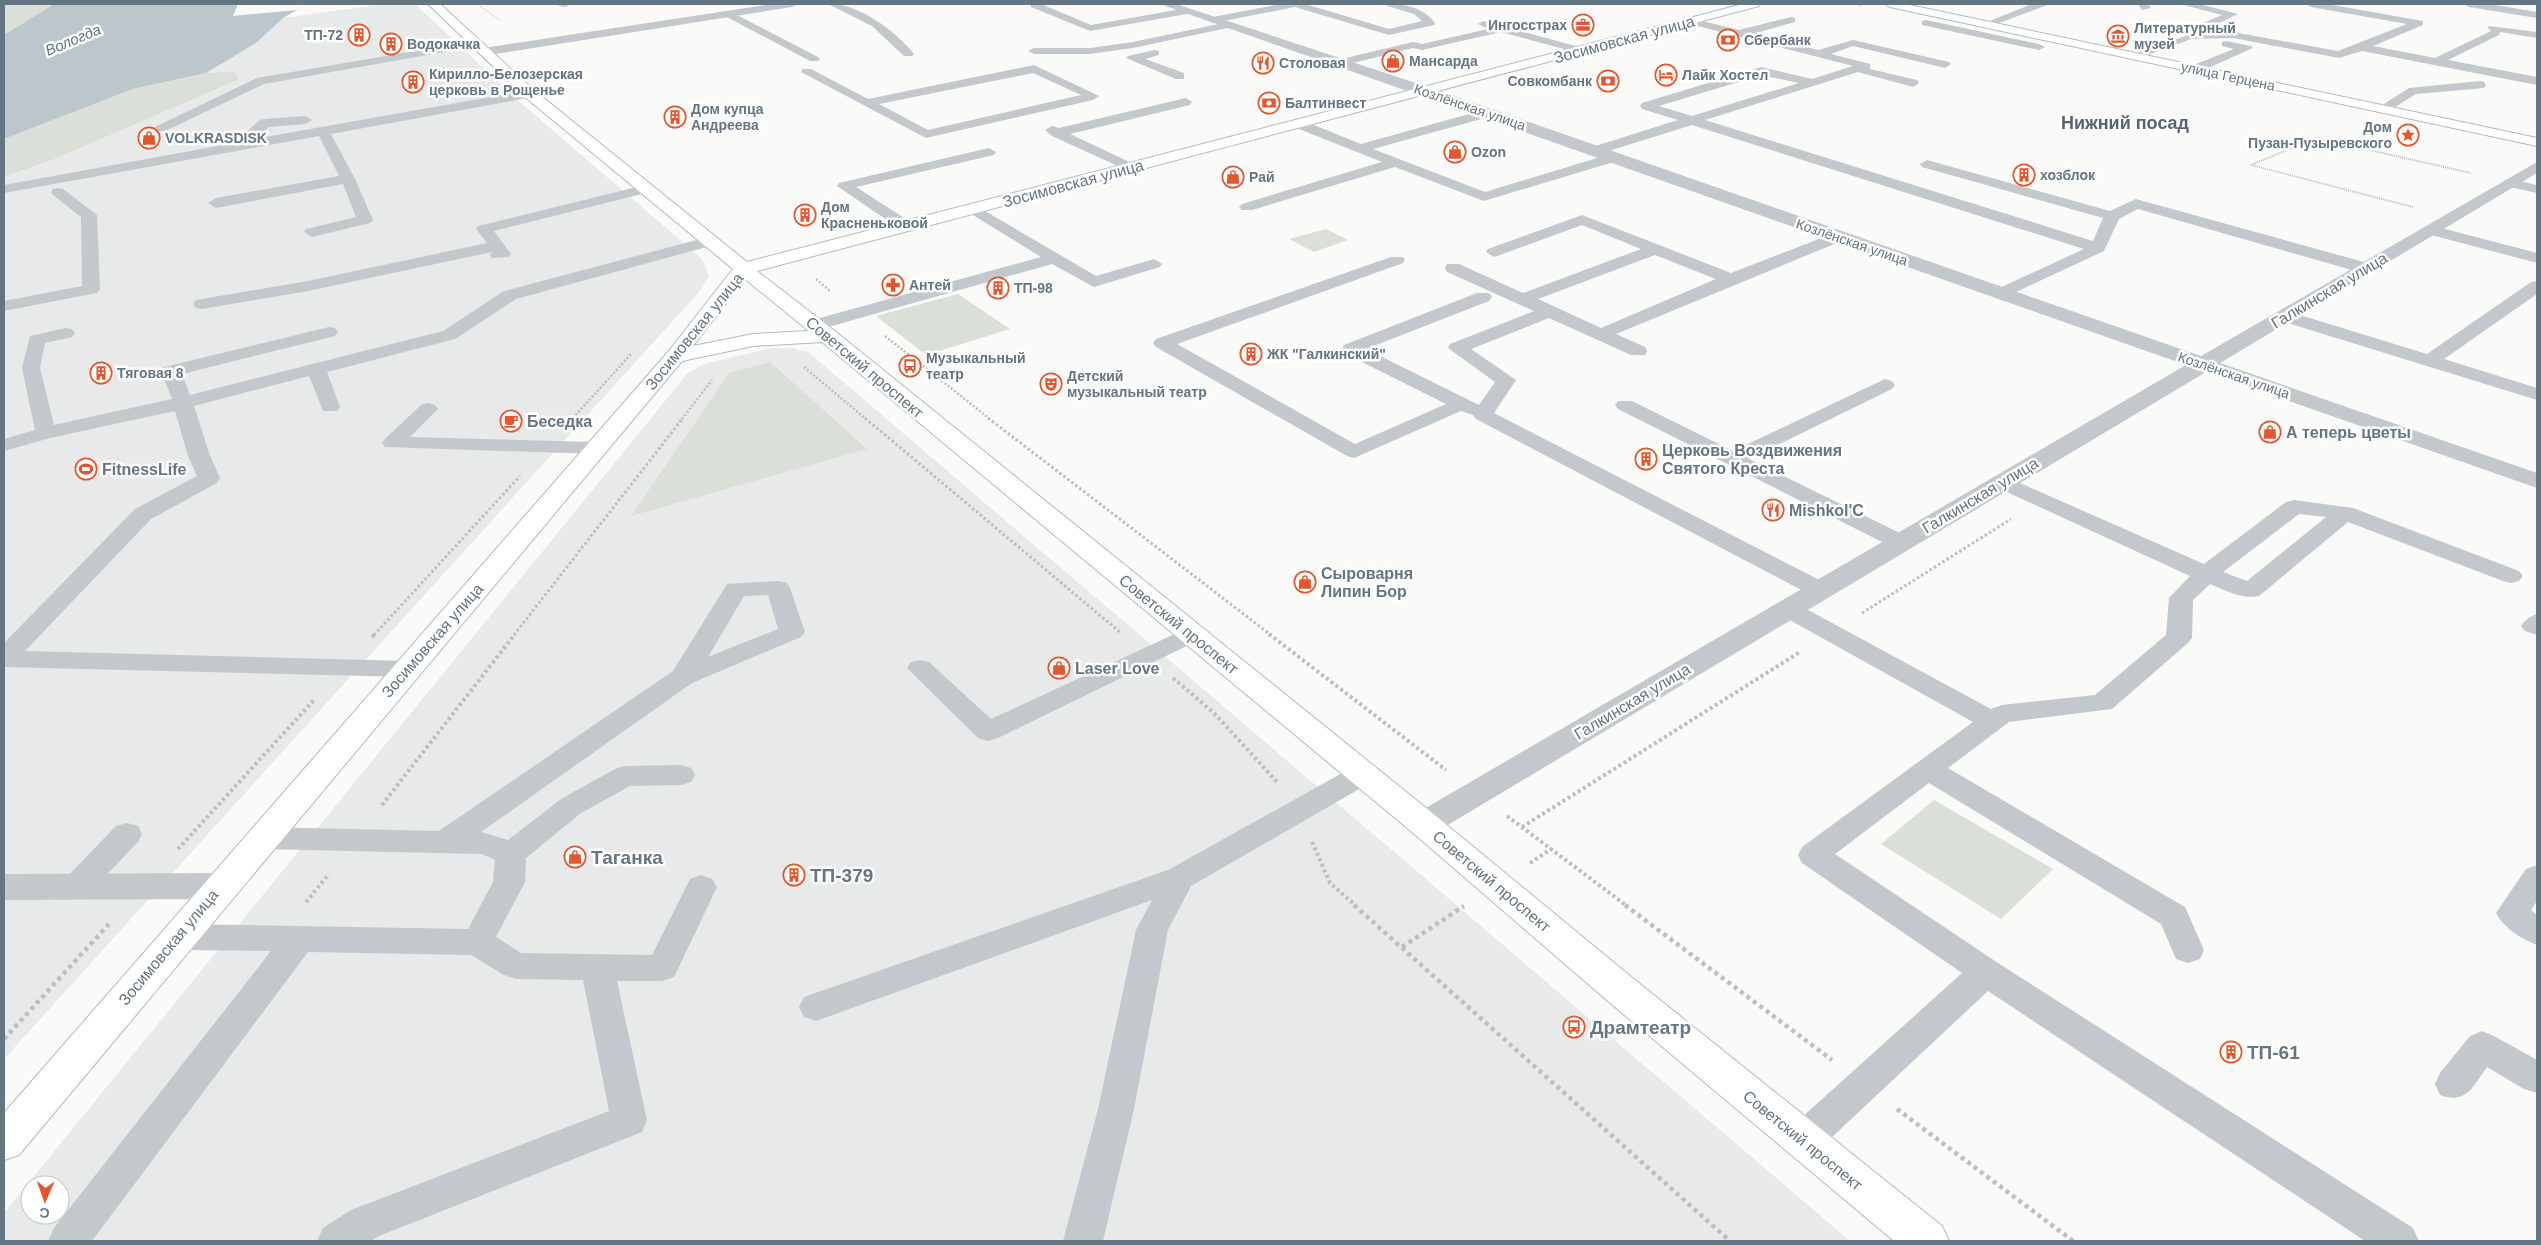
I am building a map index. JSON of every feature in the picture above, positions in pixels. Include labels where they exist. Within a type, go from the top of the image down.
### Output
[{"type":"street","name":"Советский проспект","points":[[433,4],[476,42],[529,94],[708,242],[822,330],[896,393],[1424,824],[1927,1241]]},
{"type":"street","points":[[476,42],[729,14],[792,4]]},
{"type":"street","name":"Козлёнская улица","points":[[1166,4],[1487,113],[2537,481]]},
{"type":"street","name":"Зосимовская улица","points":[[4,1142],[220,886],[675,356],[744,269],[1426,92],[1755,4]]},
{"type":"street","name":"улица Герцена","points":[[1890,4],[2537,142]]},
{"type":"street","points":[[2469,4],[2537,15]]},
{"type":"street","name":"Галкинская улица","points":[[1424,824],[2537,167]]},
{"type":"street","points":[[675,356],[753,340],[822,330]]},
{"type":"street","points":[[4,887],[220,886]]},
{"type":"lane","points":[[558,4],[566,4]]},
{"type":"lane","points":[[833,4],[876,24],[908,54]]},
{"type":"lane","points":[[1199,15],[1256,4]]},
{"type":"lane","points":[[1213,20],[1296,4],[1389,32],[1430,23],[1418,12],[1386,4]]},
{"type":"lane","points":[[1987,24],[2042,4]]},
{"type":"lane","points":[[2185,4],[2233,14],[2198,29],[2202,36]]},
{"type":"lane","points":[[2136,56],[2190,36],[2233,35],[2339,55],[2419,23],[2311,4]]},
{"type":"lane","points":[[1035,5],[1090,28],[1186,11]]},
{"type":"lane","points":[[729,14],[814,59]]},
{"type":"lane","points":[[1740,34],[1791,20]]},
{"type":"lane","points":[[1594,151],[1866,66],[1690,21]]},
{"type":"lane","points":[[1926,23],[2039,47]]},
{"type":"lane","points":[[1482,24],[1579,50]]},
{"type":"lane","points":[[1034,52],[1090,51],[1133,45],[1228,25]]},
{"type":"lane","points":[[2233,35],[2252,28]]},
{"type":"lane","points":[[1340,62],[1413,45],[1422,47],[1500,29]]},
{"type":"lane","points":[[1992,37],[2013,30]]},
{"type":"lane","points":[[2435,62],[2494,30],[2537,35]]},
{"type":"lane","points":[[1226,38],[1252,33]]},
{"type":"lane","points":[[2190,36],[2247,48],[2194,68]]},
{"type":"lane","points":[[160,128],[261,81],[476,42]]},
{"type":"lane","points":[[1818,54],[1854,43],[1945,64]]},
{"type":"lane","points":[[2361,47],[2537,81]]},
{"type":"lane","points":[[1170,50],[1132,58],[1180,76]]},
{"type":"lane","points":[[807,72],[866,103],[926,134],[1093,96],[1034,69],[866,103]]},
{"type":"lane","points":[[1858,69],[1913,83]]},
{"type":"lane","points":[[1814,83],[1761,71],[1646,106],[1687,122],[1712,126],[2098,248]]},
{"type":"lane","points":[[2382,109],[2414,92],[2433,88],[2480,85]]},
{"type":"lane","points":[[4,189],[529,94]]},
{"type":"lane","points":[[1057,133],[1186,102]]},
{"type":"lane","points":[[1018,113],[1131,168]]},
{"type":"lane","points":[[1360,148],[1487,113]]},
{"type":"lane","points":[[239,146],[265,123],[364,116]]},
{"type":"lane","points":[[1299,124],[1484,197],[1612,158]]},
{"type":"lane","points":[[312,232],[365,220],[348,178],[323,131]]},
{"type":"lane","points":[[906,226],[838,182],[989,152]]},
{"type":"lane","points":[[1247,207],[1396,162]]},
{"type":"lane","points":[[1927,164],[2112,216]]},
{"type":"lane","points":[[4,204],[58,192],[90,172]]},
{"type":"lane","points":[[216,203],[348,178]]},
{"type":"lane","points":[[2510,183],[2537,189]]},
{"type":"lane","points":[[452,266],[503,254],[484,229],[645,190]]},
{"type":"lane","points":[[4,306],[91,289],[89,216],[58,192]]},
{"type":"lane","points":[[2001,294],[2098,248],[2112,216],[2136,204],[2365,268]]},
{"type":"lane","points":[[973,209],[1094,282],[1154,264]]},
{"type":"lane","points":[[1494,252],[1582,220],[1731,278]]},
{"type":"lane","points":[[2430,230],[2537,258]]},
{"type":"lane","points":[[1601,334],[1731,278],[1838,237]]},
{"type":"lane","points":[[4,444],[183,403],[449,335],[510,295],[708,242]]},
{"type":"lane","points":[[202,304],[318,284],[497,246]]},
{"type":"lane","points":[[1523,299],[1656,249]]},
{"type":"lane","points":[[822,330],[857,313],[1055,258]]},
{"type":"lane","points":[[1397,260],[1162,343],[1354,452],[1462,404]]},
{"type":"lane","points":[[1453,268],[1638,351]]},
{"type":"lane","points":[[2430,361],[2537,286]]},
{"type":"lane","points":[[1483,297],[1351,349],[1462,404],[1820,590]]},
{"type":"lane","points":[[1483,415],[1506,380],[1458,348],[1550,311]]},
{"type":"lane","points":[[2284,316],[2537,394]]},
{"type":"lane","points":[[4,658],[143,514],[209,478],[199,456],[171,370],[329,332]]},
{"type":"lane","points":[[46,433],[31,368],[36,340],[66,333]]},
{"type":"lane","points":[[2430,361],[2460,359],[2515,376]]},
{"type":"lane","points":[[316,368],[330,407]]},
{"type":"lane","points":[[1732,458],[1885,385]]},
{"type":"lane","points":[[1626,405],[1900,542]]},
{"type":"lane","points":[[428,409],[392,443],[596,448]]},
{"type":"lane","points":[[2004,482],[2206,574],[2250,591],[2345,514]]},
{"type":"lane","points":[[2399,1241],[1986,972],[1813,855],[2002,714],[2102,703],[2179,638],[2181,598],[2206,574],[2294,507],[2345,514],[2511,576]]},
{"type":"lane","points":[[1788,609],[1992,721]]},
{"type":"lane","points":[[2537,622],[2534,626],[2537,627]]},
{"type":"lane","points":[[920,668],[988,732],[1192,634]]},
{"type":"lane","points":[[4,658],[407,668]]},
{"type":"lane","points":[[445,842],[684,677]]},
{"type":"lane","points":[[1928,769],[2174,916],[2188,950]]},
{"type":"lane","points":[[816,1007],[1179,878],[1363,774]]},
{"type":"lane","points":[[477,942],[508,882],[511,854],[571,806],[625,776],[681,775]]},
{"type":"lane","points":[[77,886],[127,834]]},
{"type":"lane","points":[[261,838],[486,843],[511,854]]},
{"type":"lane","points":[[2537,877],[2512,913],[2537,932]]},
{"type":"lane","points":[[1082,1241],[1116,1109],[1152,930],[1179,878]]},
{"type":"lane","points":[[177,937],[477,942],[516,966],[662,968],[701,887]]},
{"type":"lane","points":[[68,1241],[289,939]]},
{"type":"lane","points":[[337,1241],[365,1223],[629,1120],[597,967]]},
{"type":"lane","points":[[1803,1140],[1986,972]]},
{"type":"lane","points":[[2453,1084],[2482,1046],[2537,1078]]},
{"type":"path","points":[[2418,208],[2251,165],[2316,138],[2478,174]]},
{"type":"path","points":[[815,278],[939,380],[1476,793],[2073,1241]]},
{"type":"path","points":[[4,1039],[638,348]]},
{"type":"path","points":[[799,364],[1214,713],[1292,798],[1330,883],[1730,1241]]},
{"type":"path","points":[[289,939],[355,840],[716,374]]},
{"type":"path","points":[[1522,827],[2042,500]]},
{"type":"shaded area","points":[[4,4],[54,4],[4,35]]},
{"type":"shaded area","points":[[386,4],[415,4],[514,97],[702,259],[709,276],[699,292],[4,1059],[4,177],[55,159],[238,80],[224,72],[206,73],[256,43],[283,18]]},
{"type":"shaded area","points":[[206,73],[236,73],[238,80],[55,159],[4,177],[4,139],[133,89]]},
{"type":"shaded area","points":[[1326,229],[1348,240],[1314,252],[1289,239]]},
{"type":"shaded area","points":[[958,294],[1010,329],[926,355],[876,316]]},
{"type":"shaded area","points":[[771,348],[792,348],[808,352],[1850,1241],[4,1241],[4,1213],[20,1193],[20,1225],[70,1225],[70,1175],[35,1175],[687,374],[704,364]]},
{"type":"shaded area","points":[[770,362],[867,449],[631,516],[729,373]]},
{"type":"shaded area","points":[[1934,800],[2053,869],[2001,919],[1881,844]]},
{"type":"water","name":"Вологда","points":[[54,4],[301,4],[297,10],[283,18],[256,43],[206,73],[133,89],[4,139],[4,35]]},
{"type":"pier","points":[[238,4],[301,4],[297,10],[233,16]]},
{"type":"place","name":"Ингосстрах","points":[[1583,25]]},
{"type":"place","name":"ТП-72","points":[[359,35]]},
{"type":"place","name":"Литературный музей","points":[[2118,36]]},
{"type":"place","name":"Сбербанк","points":[[1728,40]]},
{"type":"place","name":"Водокачка","points":[[391,44]]},
{"type":"place","name":"Мансарда","points":[[1393,61]]},
{"type":"place","name":"Столовая","points":[[1263,63]]},
{"type":"place","name":"Лайк Хостел","points":[[1666,75]]},
{"type":"place","name":"Совкомбанк","points":[[1608,81]]},
{"type":"place","name":"Кирилло-Белозерская церковь в Рощенье","points":[[413,82]]},
{"type":"place","name":"Балтинвест","points":[[1269,103]]},
{"type":"place","name":"Дом купца Андреева","points":[[675,117]]},
{"type":"place","name":"Дом Пузан-Пузыревского","points":[[2408,135]]},
{"type":"place","name":"VOLKRASDISK","points":[[149,138]]},
{"type":"place","name":"Ozon","points":[[1455,152]]},
{"type":"place","name":"хозблок","points":[[2024,175]]},
{"type":"place","name":"Рай","points":[[1233,177]]},
{"type":"place","name":"Дом Красненьковой","points":[[805,215]]},
{"type":"place","name":"Антей","points":[[893,285]]},
{"type":"place","name":"ТП-98","points":[[998,288]]},
{"type":"place","name":"ЖК \"Галкинский\"","points":[[1251,354]]},
{"type":"place","name":"Музыкальный театр","points":[[910,366]]},
{"type":"place","name":"Тяговая 8","points":[[101,373]]},
{"type":"place","name":"Детский музыкальный театр","points":[[1051,384]]},
{"type":"place","name":"Беседка","points":[[511,421]]},
{"type":"place","name":"А теперь цветы","points":[[2270,432]]},
{"type":"place","name":"Церковь Воздвижения Святого Креста","points":[[1646,459]]},
{"type":"place","name":"FitnessLife","points":[[86,469]]},
{"type":"place","name":"Mishkol'C","points":[[1773,510]]},
{"type":"place","name":"Сыроварня Липин Бор","points":[[1305,582]]},
{"type":"place","name":"Laser Love","points":[[1059,668]]},
{"type":"place","name":"Таганка","points":[[575,857]]},
{"type":"place","name":"ТП-379","points":[[794,875]]},
{"type":"place","name":"Драмтеатр","points":[[1574,1027]]},
{"type":"place","name":"ТП-61","points":[[2231,1052]]},
{"type":"district","name":"Нижний посад","points":[[2125,123]]}]
